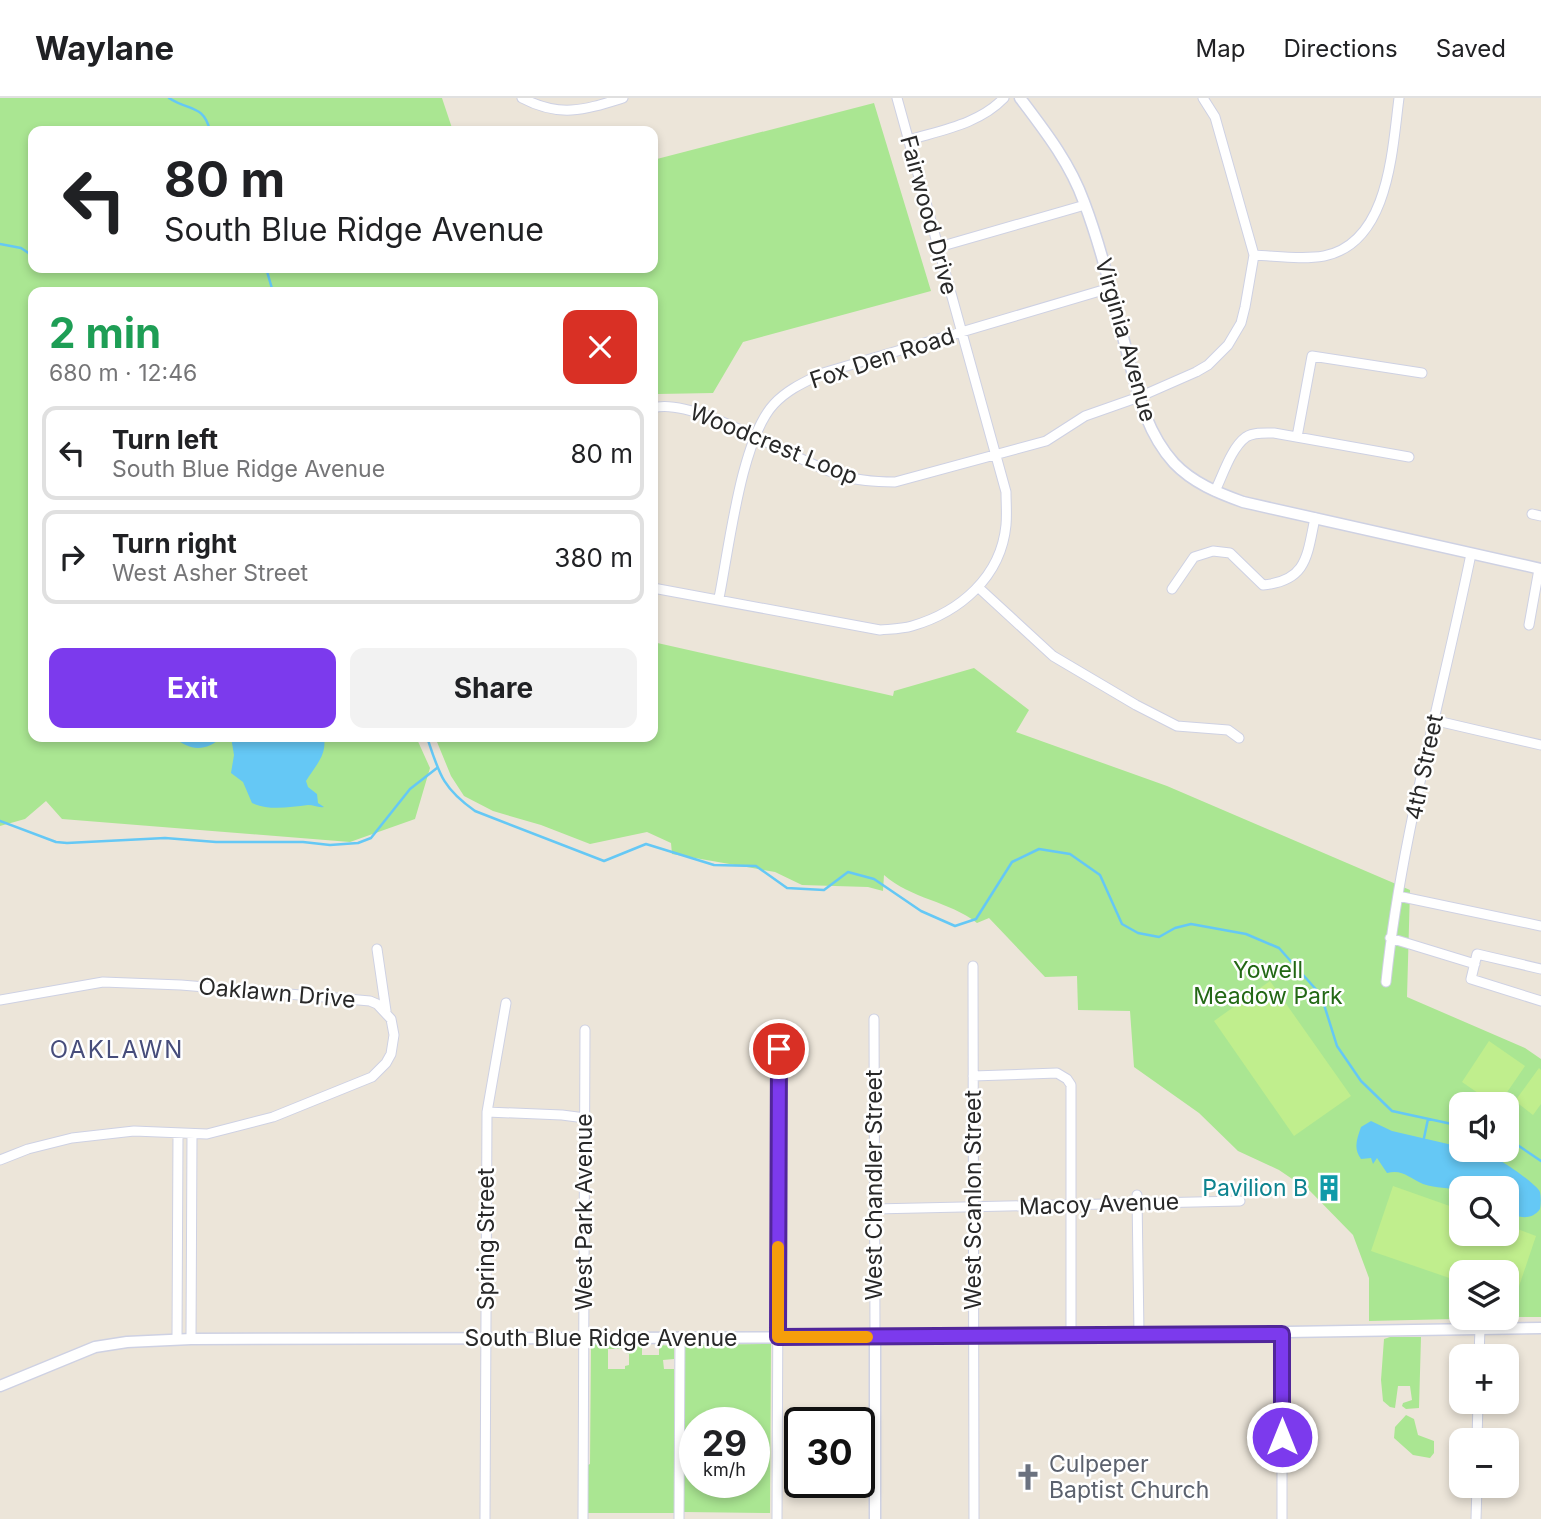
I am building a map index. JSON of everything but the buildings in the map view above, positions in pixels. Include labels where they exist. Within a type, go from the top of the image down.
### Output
[{"type":"street","points":[[522,98],[540,107],[565,111],[586,110],[624,98]]},
{"type":"street","name":"Fairwood Drive","points":[[897,98],[996,454]]},
{"type":"street","points":[[909,141],[970,122],[993,110],[1004,98]]},
{"type":"street","name":"Virginia Avenue","points":[[1020,98],[1068,165],[1085,205],[1145,416],[1164,450],[1188,476],[1243,502],[1540,569]]},
{"type":"street","points":[[1203,98],[1215,117],[1254,255],[1313,257],[1345,247],[1364,232],[1374,218],[1380,202],[1399,98]]},
{"type":"street","points":[[939,247],[1085,205]]},
{"type":"street","name":"Woodcrest Loop","points":[[658,408],[682,406],[836,474],[870,482],[895,482],[1046,441],[1086,416],[1139,397],[1208,365],[1228,345],[1243,315],[1254,255]]},
{"type":"street","name":"Fox Den Road","points":[[719,598],[746,464],[755,438],[773,405],[793,387],[823,373],[1110,288]]},
{"type":"street","points":[[1297,437],[1312,356],[1422,373]]},
{"type":"street","points":[[1215,491],[1236,449],[1247,437],[1259,433],[1409,457]]},
{"type":"street","points":[[658,589],[880,630],[910,627],[943,615],[979,588],[999,555],[1006,526],[1006,492],[996,454]]},
{"type":"street","points":[[1172,589],[1194,557],[1213,551],[1230,553],[1263,585],[1283,583],[1294,576],[1307,556],[1315,518]]},
{"type":"street","name":"4th Street","points":[[1386,982],[1390,938],[1398,896],[1433,720],[1453,644],[1471,554]]},
{"type":"street","points":[[1529,625],[1540,569]]},
{"type":"street","points":[[979,588],[1053,656],[1136,705],[1177,726],[1228,730],[1239,738]]},
{"type":"street","points":[[1433,720],[1541,745]]},
{"type":"street","points":[[1398,896],[1541,926]]},
{"type":"street","points":[[1390,938],[1475,964]]},
{"type":"street","points":[[377,949],[386,1011]]},
{"type":"street","points":[[1541,969],[1477,954],[1471,979],[1541,1001]]},
{"type":"street","name":"West Scanlon Street","points":[[973,965],[974,1519]]},
{"type":"street","name":"Oaklawn Drive","points":[[0,1000],[103,982],[152,983],[370,1001],[386,1011],[394,1027],[394,1045],[386,1063],[372,1077],[273,1117],[219,1132],[192,1135],[134,1131],[82,1136],[40,1146],[0,1160]]},
{"type":"street","name":"Spring Street","points":[[485,1519],[487,1112],[506,1003]]},
{"type":"street","name":"West Chandler Street","points":[[874,1019],[875,1519]]},
{"type":"street","name":"West Park Avenue","points":[[583,1519],[585,1030]]},
{"type":"street","points":[[777,1519],[779,1049]]},
{"type":"street","points":[[973,1076],[1057,1073],[1067,1079],[1072,1093],[1071,1336]]},
{"type":"street","points":[[487,1112],[585,1118]]},
{"type":"street","points":[[177,1339],[178,1134]]},
{"type":"street","points":[[191,1339],[192,1135]]},
{"type":"street","points":[[1137,1199],[1139,1335]]},
{"type":"street","name":"Macoy Avenue","points":[[874,1209],[1071,1205],[1137,1199],[1240,1201]]},
{"type":"street","name":"South Blue Ridge Avenue","points":[[1519,1328],[1541,1328]]},
{"type":"street","name":"South Blue Ridge Avenue","points":[[0,1386],[95,1348],[127,1342],[177,1339],[973,1337],[1449,1329]]},
{"type":"street","points":[[1282,1334],[1282,1519]]},
{"type":"street","points":[[679,1519],[680,1338]]},
{"type":"street","points":[[1476,1519],[1477,1498]]},
{"type":"green space","points":[[0,98],[442,98],[451,126],[28,126],[28,273],[658,273],[658,159],[874,103],[931,291],[743,342],[713,393],[658,394],[658,287],[28,287],[28,742],[418,742],[430,768],[415,819],[350,842],[62,819],[46,801],[25,819],[0,826]]},
{"type":"green space","name":"Yowell Meadow Park","points":[[658,643],[893,696],[894,691],[974,668],[1029,710],[1016,732],[1167,786],[1410,890],[1407,997],[1525,1048],[1541,1059],[1541,1317],[1519,1317],[1519,1260],[1449,1260],[1449,1319],[1369,1321],[1369,1278],[1353,1235],[1310,1191],[1279,1170],[1238,1151],[1199,1113],[1134,1067],[1130,1011],[1078,1010],[1077,976],[1045,977],[989,918],[977,923],[906,890],[884,875],[883,891],[868,887],[802,885],[775,872],[672,854],[671,843],[647,832],[590,844],[541,825],[493,811],[464,796],[451,776],[437,742],[658,742]]},
{"type":"green space","points":[[1270,981],[1351,1096],[1294,1136],[1214,1021]]},
{"type":"green space","points":[[1489,1041],[1525,1066],[1507,1092],[1477,1092],[1462,1082]]},
{"type":"green space","points":[[1539,1068],[1541,1104],[1533,1115],[1519,1104],[1519,1096]]},
{"type":"green space","points":[[1393,1186],[1449,1206],[1449,1246],[1519,1246],[1519,1230],[1536,1236],[1519,1286],[1519,1260],[1449,1260],[1449,1278],[1371,1251]]},
{"type":"green space","points":[[1421,1337],[1419,1408],[1406,1409],[1402,1406],[1412,1400],[1410,1386],[1398,1386],[1395,1408],[1383,1401],[1381,1380],[1384,1339]]},
{"type":"green space","points":[[591,1344],[642,1344],[642,1355],[659,1355],[659,1345],[674,1346],[674,1359],[663,1360],[664,1369],[674,1369],[674,1513],[587,1513]],"holes":[[[608,1349],[626,1349],[629,1365],[625,1366],[625,1369],[608,1369]]]},
{"type":"green space","points":[[771,1344],[770,1513],[684,1512],[684,1498],[770,1498],[770,1407],[684,1407],[684,1345]]},
{"type":"green space","points":[[1406,1415],[1414,1419],[1418,1435],[1434,1441],[1434,1453],[1430,1458],[1413,1455],[1394,1438],[1395,1427]]},
{"type":"water","points":[[180,742],[216,742],[198,748]]},
{"type":"water","points":[[232,742],[324,742],[322,755],[306,781],[308,787],[317,794],[318,803],[324,807],[308,805],[272,808],[252,803],[243,782],[231,773],[234,755]]},
{"type":"water","points":[[1371,1121],[1392,1131],[1449,1144],[1449,1162],[1501,1162],[1537,1188],[1540,1192],[1540,1209],[1529,1217],[1519,1217],[1519,1176],[1449,1176],[1449,1189],[1423,1184],[1402,1173],[1387,1173],[1377,1158],[1373,1164],[1371,1158],[1361,1159],[1356,1147],[1361,1127]]},
{"type":"waterway","points":[[169,98],[199,112],[208,126]]},
{"type":"waterway","points":[[0,244],[21,248],[28,253]]},
{"type":"waterway","points":[[267,273],[272,287]]},
{"type":"waterway","points":[[429,742],[448,787],[475,811],[604,861],[646,844],[714,865],[756,866],[787,888],[824,890],[848,872],[874,879],[921,911],[955,926],[976,919],[1012,862],[1039,849],[1070,854],[1100,875],[1122,924],[1138,933],[1159,937],[1175,928],[1191,924],[1246,934],[1279,948],[1321,995],[1337,1046],[1361,1081],[1392,1111],[1449,1123]]},
{"type":"waterway","points":[[0,821],[56,842],[67,843],[165,838],[330,845],[358,843],[371,838],[410,789],[437,768]]},
{"type":"waterway","points":[[1424,1138],[1428,1119]]},
{"type":"waterway","points":[[1519,1146],[1541,1161]]},
{"type":"slow traffic","points":[[778,1247],[778,1337],[867,1337]]},
{"type":"place","name":"Pavilion B","points":[[1329,1188]]},
{"type":"place","name":"Culpeper Baptist Church","points":[[1028,1477]]},
{"type":"district","name":"OAKLAWN","points":[[117,1049]]},
{"type":"route","points":[[779,1049],[778,1337],[1282,1334],[1282,1437]]}]
